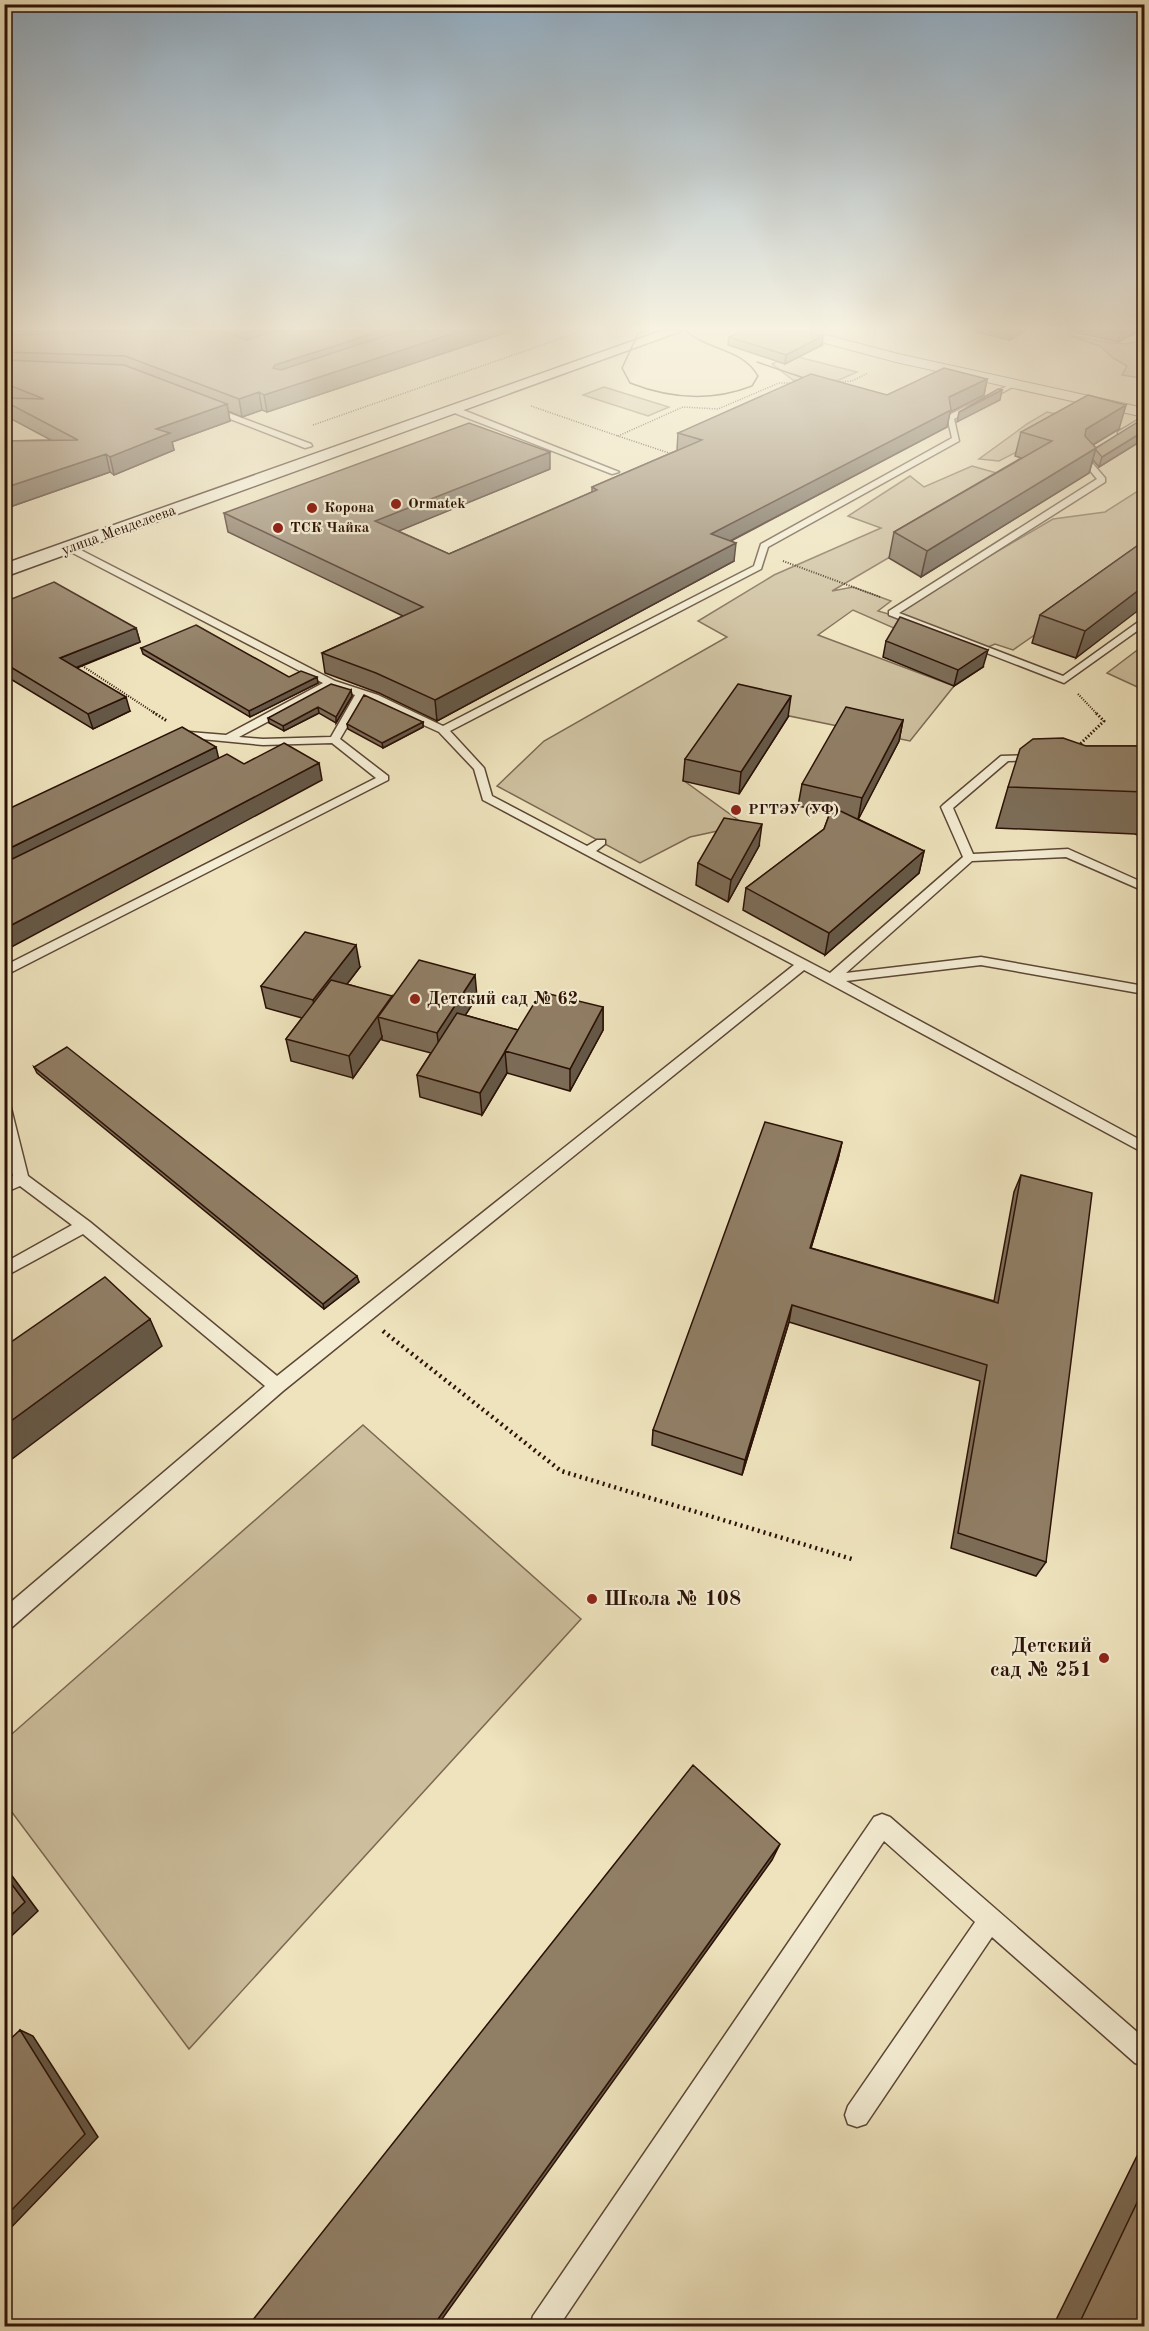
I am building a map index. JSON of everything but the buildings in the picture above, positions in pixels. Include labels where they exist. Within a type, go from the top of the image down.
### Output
[{"type":"main road","points":[[196,484],[325,440]]},
{"type":"main road","name":"улица Менделеева","points":[[4,571],[372,440]]},
{"type":"lane","points":[[293,440],[308,446]]},
{"type":"lane","points":[[532,440],[615,472]]},
{"type":"lane","points":[[443,730],[758,567],[764,546],[955,440]]},
{"type":"lane","points":[[1093,451],[1083,457],[1102,480],[892,613],[1064,680],[1144,622]]},
{"type":"lane","points":[[70,548],[331,683],[374,697],[443,730],[479,768],[487,798],[831,979],[1144,1148]]},
{"type":"lane","points":[[227,739],[331,683]]},
{"type":"lane","points":[[334,740],[361,694]]},
{"type":"lane","points":[[4,972],[384,778],[334,740],[263,742],[189,735],[168,745]]},
{"type":"lane","points":[[969,858],[947,807],[1005,758],[1066,757]]},
{"type":"lane","points":[[588,851],[601,842]]},
{"type":"lane","points":[[831,979],[969,858],[1068,853],[1144,887]]},
{"type":"lane","points":[[831,979],[981,960],[1144,990]]},
{"type":"lane","points":[[4,1620],[277,1386],[801,965]]},
{"type":"lane","points":[[4,1108],[21,1179],[84,1226],[277,1386]]},
{"type":"lane","points":[[4,1187],[21,1179]]},
{"type":"lane","points":[[4,1271],[84,1226]]},
{"type":"lane","points":[[543,2326],[882,1825],[1144,2054]]},
{"type":"lane","points":[[857,2115],[991,1919]]},
{"type":"path","points":[[630,440],[682,457]]},
{"type":"path","points":[[762,553],[903,606]]},
{"type":"path","points":[[72,660],[189,735]]},
{"type":"path","points":[[1064,680],[1104,721],[1066,757]]},
{"type":"path","points":[[366,1314],[387,1335],[561,1471],[852,1559]]},
{"type":"shaded area","points":[[1005,440],[1040,440],[999,461],[979,459]]},
{"type":"shaded area","points":[[972,466],[1021,480],[832,591],[853,587],[891,601],[878,611],[937,628],[892,613],[1053,519],[1105,512],[1144,487],[1144,559],[1013,650],[995,644],[962,658],[853,610],[818,635],[954,686],[910,741],[736,705],[683,780],[745,825],[690,837],[640,863],[497,786],[544,741],[727,637],[698,621],[774,575],[881,528],[848,516],[910,476],[924,487]]},
{"type":"shaded area","points":[[1144,645],[1144,690],[1107,673]]},
{"type":"shaded area","points":[[363,1425],[581,1619],[189,2049],[5,1803],[5,1740]]},
{"type":"place","name":"Ormatek","points":[[396,504]]},
{"type":"place","name":"Корона","points":[[312,508]]},
{"type":"place","name":"ТСК Чайка","points":[[278,528]]},
{"type":"place","name":"РГТЭУ (УФ)","points":[[736,810]]},
{"type":"place","name":"Детский сад № 62","points":[[415,999]]},
{"type":"place","name":"Школа № 108","points":[[592,1599]]},
{"type":"place","name":"Детский сад № 251","points":[[1104,1658]]}]
